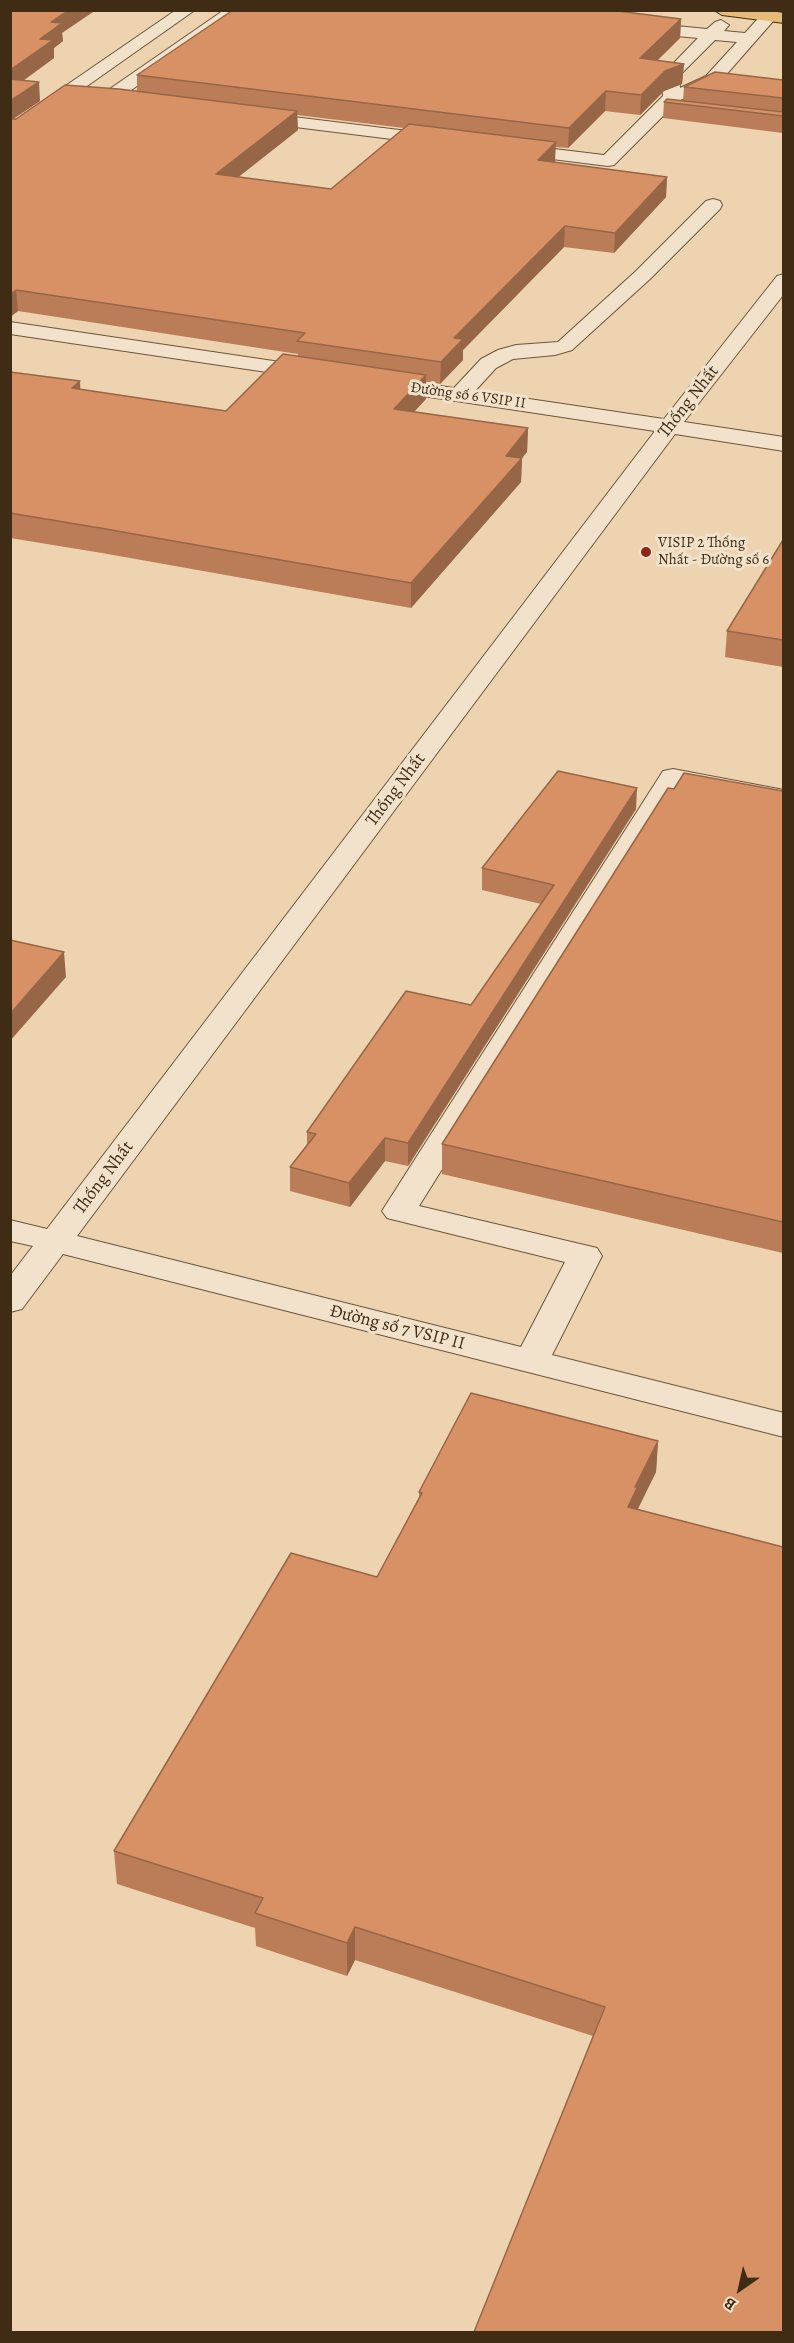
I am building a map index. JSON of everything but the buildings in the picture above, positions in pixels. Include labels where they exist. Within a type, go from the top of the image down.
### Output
[{"type":"main road","points":[[728,11],[776,17]]},
{"type":"street","points":[[10,132],[187,10]]},
{"type":"street","points":[[153,105],[107,99],[235,10]]},
{"type":"street","points":[[668,102],[670,75],[709,35],[728,11]]},
{"type":"street","points":[[491,146],[608,160],[668,102],[712,80],[747,38],[776,17]]},
{"type":"street","points":[[618,25],[747,38]]},
{"type":"street","points":[[670,75],[736,83]]},
{"type":"street","points":[[668,102],[690,111]]},
{"type":"street","points":[[235,115],[456,142]]},
{"type":"street","points":[[460,395],[484,366],[499,357],[513,351],[550,351],[565,346],[643,275],[713,205]]},
{"type":"street","name":"Thống Nhất","points":[[10,1301],[670,426],[783,280]]},
{"type":"street","points":[[10,345],[20,329],[332,376]]},
{"type":"street","name":"Đường số 6 VSIP II","points":[[367,381],[783,444]]},
{"type":"street","points":[[531,1362],[585,1256],[399,1210],[673,777],[783,798]]},
{"type":"street","name":"Đường số 7 VSIP II","points":[[10,1230],[783,1425]]},
{"type":"place","name":"VISIP 2 Thống Nhất - Đường số 6","points":[[646,552]]}]
